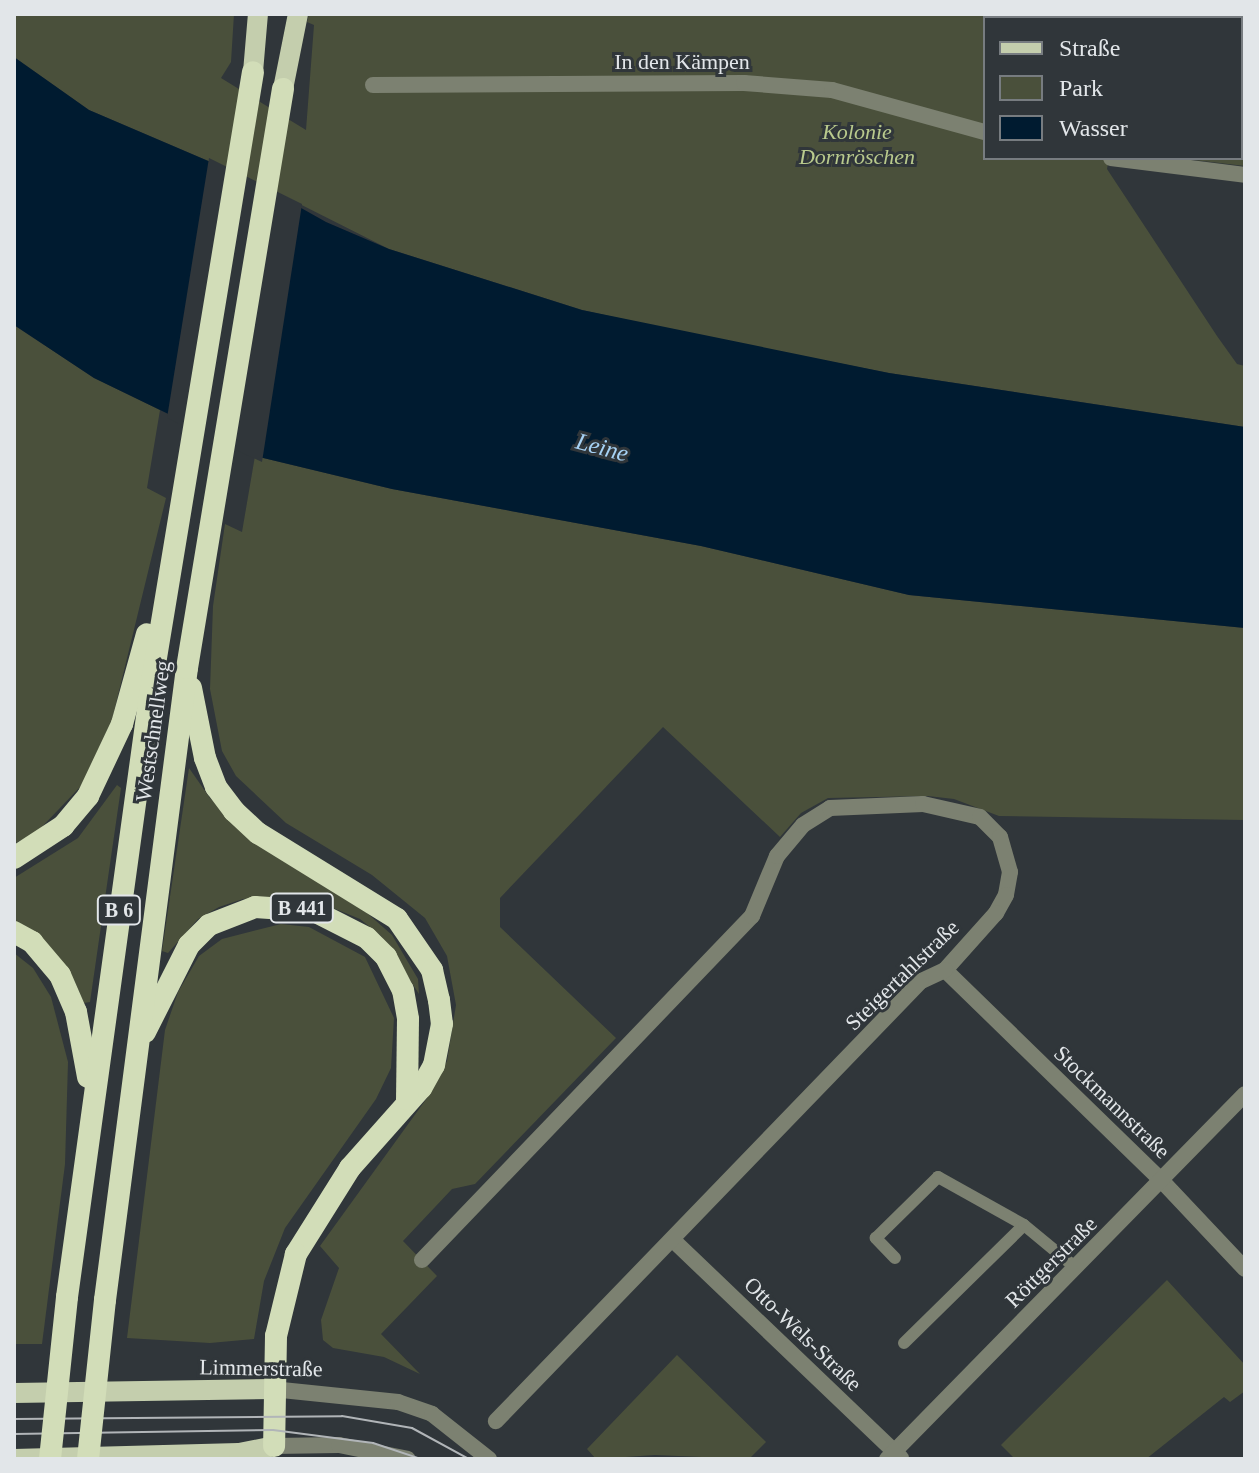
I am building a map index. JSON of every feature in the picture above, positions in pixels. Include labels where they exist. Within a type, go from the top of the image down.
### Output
[{"type":"highway","name":"Westschnellweg","points":[[50,1459],[92,1097],[179,517],[253,72]]},
{"type":"highway","name":"Westschnellweg","points":[[88,1459],[135,1051],[187,668],[283,89]]},
{"type":"highway","points":[[14,858],[63,826],[88,796],[106,762],[122,724],[179,517]]},
{"type":"highway","points":[[187,668],[205,758],[216,787],[234,811],[258,833],[397,919],[432,970],[442,1024],[437,1051],[421,1088],[407,1099],[350,1168],[296,1254],[282,1300],[272,1389],[275,1453]]},
{"type":"highway","name":"B 441","points":[[135,1051],[189,945],[230,913],[283,905],[345,924],[386,957],[403,990],[408,1019],[407,1099]]},
{"type":"highway","points":[[14,932],[32,942],[60,975],[76,1012],[92,1097]]},
{"type":"main road","name":"Westschnellweg","points":[[253,72],[258,14]]},
{"type":"main road","name":"Westschnellweg","points":[[283,89],[298,14]]},
{"type":"main road","name":"Limmerstraße","points":[[14,1393],[272,1389]]},
{"type":"main road","points":[[14,1459],[275,1453]]},
{"type":"street","name":"In den Kämpen","points":[[373,85],[744,83],[817,89],[983,131]]},
{"type":"street","points":[[1127,160],[1245,175]]},
{"type":"street","name":"Steigertahlstraße","points":[[422,1260],[752,916],[777,856],[803,825],[830,808],[894,803],[953,807],[980,817],[1000,837],[1010,872],[1006,895],[945,970],[921,981],[674,1241],[496,1421]]},
{"type":"street","name":"Stockmannstraße","points":[[945,970],[1162,1181],[1245,1269]]},
{"type":"street","name":"Röttgerstraße","points":[[895,1457],[1245,1094]]},
{"type":"street","name":"Otto-Wels-Straße","points":[[674,1241],[895,1457]]},
{"type":"street","name":"Limmerstraße","points":[[272,1389],[398,1402],[432,1414],[489,1459]]},
{"type":"street","points":[[275,1453],[339,1445],[408,1459]]},
{"type":"lane","points":[[895,1258],[876,1238],[938,1177],[1024,1225],[1076,1268]]},
{"type":"lane","points":[[904,1343],[1024,1225]]},
{"type":"green space","name":"Kolonie Dornröschen","points":[[14,14],[234,14],[231,62],[221,78],[306,130],[314,25],[307,22],[309,14],[1245,14],[1245,166],[1194,160],[1243,160],[1243,16],[983,16],[983,160],[1109,160],[1107,169],[1217,336],[1237,364],[1245,366],[1245,427],[889,373],[582,310],[389,249],[248,178],[89,110],[14,57]]},
{"type":"green space","points":[[14,325],[94,378],[160,410],[147,488],[166,498],[112,720],[81,786],[37,832],[14,844]]},
{"type":"green space","points":[[255,456],[392,489],[701,546],[909,595],[1245,628],[1245,820],[999,816],[954,799],[928,796],[828,798],[801,813],[780,837],[663,727],[500,898],[500,927],[616,1038],[475,1184],[452,1189],[403,1241],[437,1276],[381,1334],[420,1374],[384,1357],[333,1348],[323,1340],[321,1320],[339,1268],[320,1246],[427,1098],[447,1061],[456,1005],[447,956],[425,918],[372,875],[286,823],[236,776],[222,751],[210,689],[213,606],[225,524],[242,532]]},
{"type":"green space","points":[[189,768],[210,798],[256,844],[367,913],[392,935],[418,979],[419,994],[381,936],[360,919],[301,895],[243,899],[219,907],[198,919],[168,953],[162,951]]},
{"type":"green space","points":[[117,785],[121,788],[90,1002],[84,1003],[74,980],[35,934],[14,920],[14,878],[78,838]]},
{"type":"green space","points":[[281,924],[309,927],[365,957],[394,1018],[391,1068],[376,1099],[285,1228],[264,1281],[254,1339],[210,1343],[127,1338],[165,1030],[178,992],[199,956],[222,939]]},
{"type":"green space","points":[[14,953],[33,968],[51,997],[68,1062],[65,1164],[42,1344],[14,1344]]},
{"type":"green space","points":[[1167,1280],[1245,1365],[1245,1391],[1230,1402],[1224,1397],[1146,1459],[1015,1459],[1001,1445]]},
{"type":"green space","points":[[677,1355],[766,1442],[749,1459],[655,1455],[596,1459],[587,1449]]},
{"type":"water","name":"Leine","points":[[14,57],[89,110],[248,178],[326,222],[389,249],[582,310],[889,373],[1245,427],[1245,628],[909,595],[701,546],[392,489],[255,456],[94,378],[14,325]]},
{"type":"pier","points":[[209,158],[302,204],[262,462],[167,418]]},
{"type":"tram line","points":[[14,1419],[342,1416],[412,1428],[469,1459]]},
{"type":"tram line","points":[[14,1434],[273,1430],[373,1443],[421,1459]]}]
